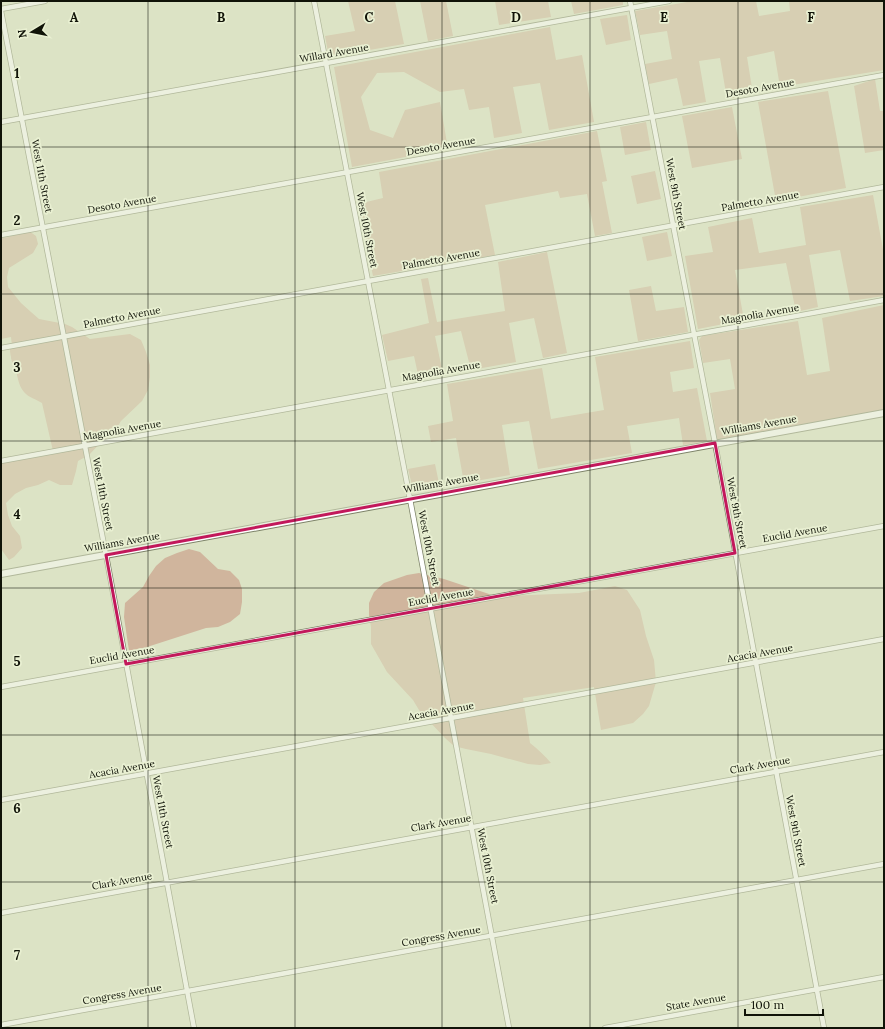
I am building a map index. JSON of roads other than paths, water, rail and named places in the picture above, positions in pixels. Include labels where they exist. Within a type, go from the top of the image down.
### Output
[{"type":"street","points":[[1,10],[45,1]]},
{"type":"street","name":"West 10th Street","points":[[314,1],[431,608],[509,1028]]},
{"type":"street","name":"West 9th Street","points":[[630,1],[715,443],[824,1028]]},
{"type":"street","name":"Willard Avenue","points":[[1,122],[669,1]]},
{"type":"street","name":"West 11th Street","points":[[1,10],[106,555],[194,1028]]},
{"type":"street","name":"Desoto Avenue","points":[[1,235],[884,75]]},
{"type":"street","name":"Palmetto Avenue","points":[[1,348],[884,187]]},
{"type":"street","name":"Magnolia Avenue","points":[[1,461],[884,300]]},
{"type":"street","name":"Williams Avenue","points":[[1,574],[884,413]]},
{"type":"street","name":"Euclid Avenue","points":[[1,687],[884,526]]},
{"type":"street","name":"Acacia Avenue","points":[[1,800],[884,639]]},
{"type":"street","name":"Clark Avenue","points":[[1,913],[884,752]]},
{"type":"street","name":"Congress Avenue","points":[[1,1026],[884,864]]},
{"type":"street","name":"State Avenue","points":[[605,1028],[884,977]]}]
